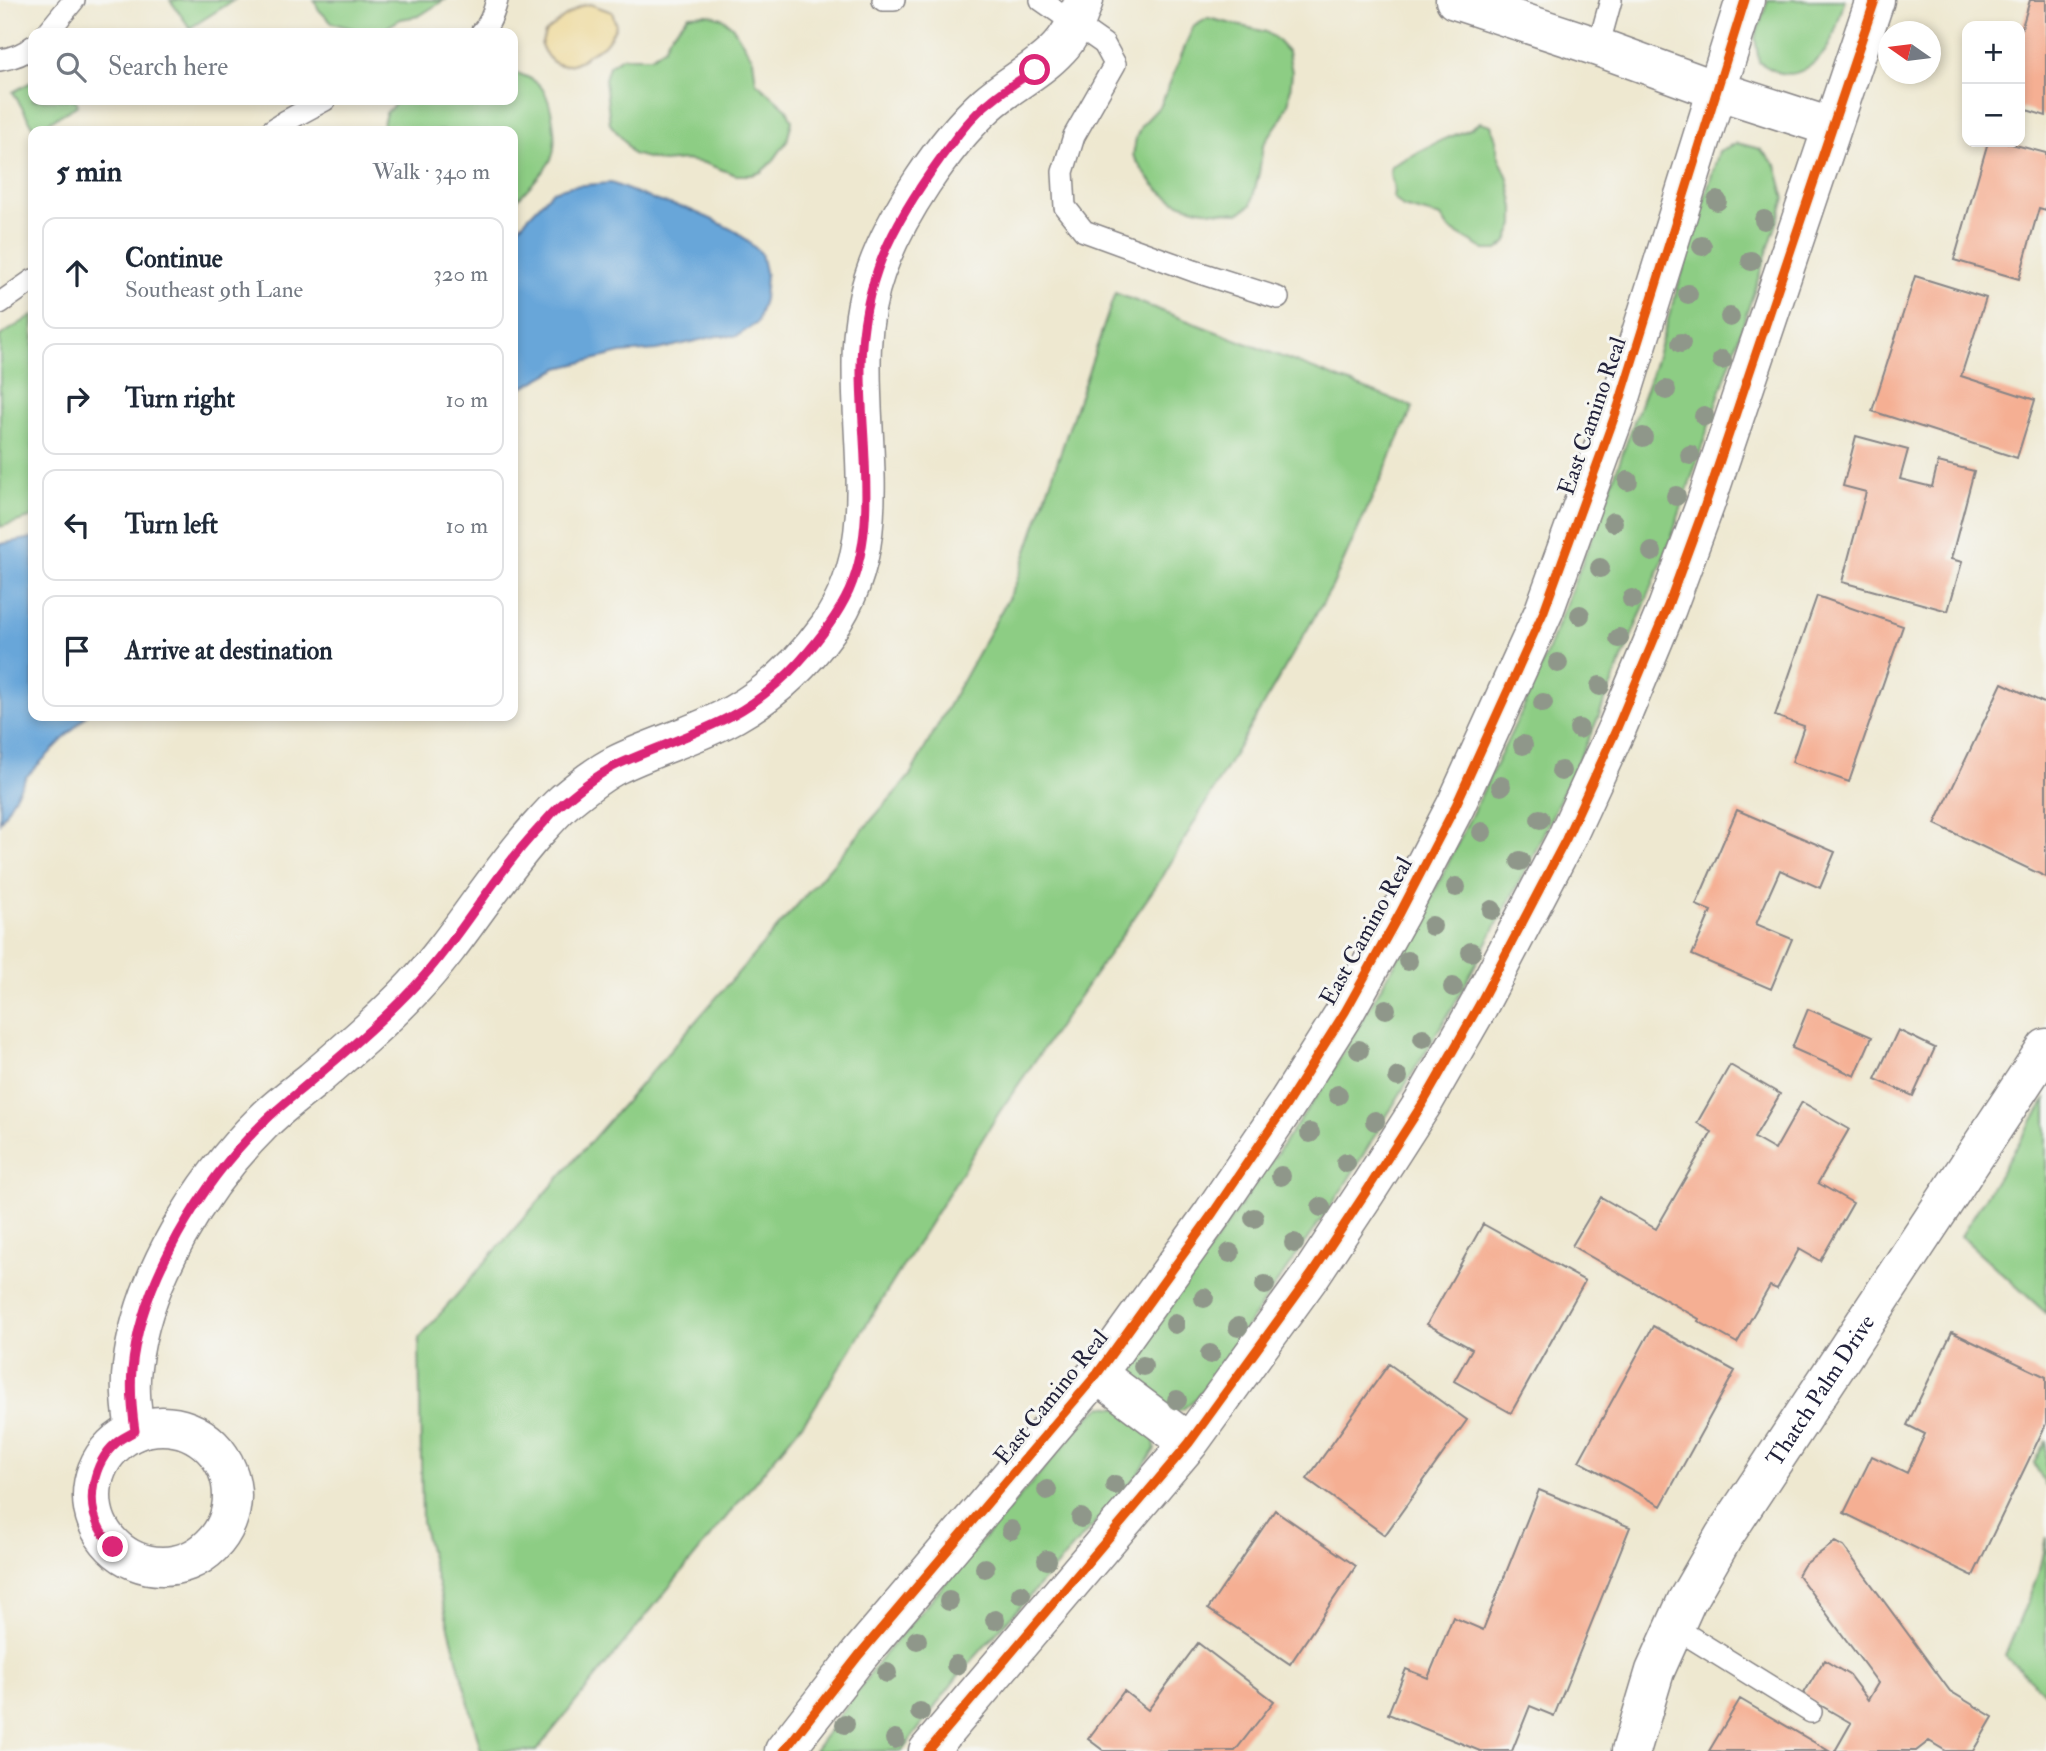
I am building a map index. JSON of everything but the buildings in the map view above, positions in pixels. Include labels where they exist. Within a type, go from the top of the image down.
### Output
[{"type":"street","points":[[1455,0],[1831,127]]},
{"type":"street","name":"East Camino Real","points":[[784,1751],[859,1655],[1097,1374],[1213,1213],[1345,1012],[1456,805],[1544,611],[1618,407],[1745,0]]},
{"type":"street","points":[[928,1751],[1189,1443],[1311,1275],[1423,1103],[1484,995],[1566,839],[1617,728],[1667,608],[1705,505],[1875,0]]},
{"type":"street","points":[[135,1431],[131,1399],[132,1367],[141,1320],[160,1266],[222,1168],[264,1121],[371,1030],[417,984],[512,857],[561,804],[614,766],[730,716],[768,693],[828,627],[850,590],[862,546],[866,498],[861,364],[874,274],[892,233],[915,194],[961,130],[990,102],[1035,70],[1061,47],[1080,12]]},
{"type":"street","name":"Thatch Palm Drive","points":[[1631,1751],[1655,1671],[1686,1602],[1724,1536],[2046,1048]]},
{"type":"street","points":[[1097,1374],[1189,1443]]},
{"type":"lane","points":[[51,28],[74,0]]},
{"type":"lane","points":[[486,28],[494,15],[497,0]]},
{"type":"lane","points":[[883,0],[894,0]]},
{"type":"lane","points":[[1041,0],[1080,12],[1115,64],[1074,135],[1063,172],[1065,207],[1084,231],[1278,298]]},
{"type":"lane","points":[[1598,47],[1611,0]]},
{"type":"lane","points":[[0,60],[28,50]]},
{"type":"lane","points":[[280,126],[316,105]]},
{"type":"lane","points":[[0,303],[28,284]]},
{"type":"lane","points":[[1674,1628],[1811,1712]]},
{"type":"green space","points":[[170,0],[234,0],[190,28]]},
{"type":"green space","points":[[314,0],[444,0],[419,16],[401,19],[385,28],[351,28],[332,23],[319,10]]},
{"type":"green space","points":[[1768,0],[1845,0],[1835,30],[1822,56],[1799,72],[1781,73],[1759,62],[1755,38]]},
{"type":"green space","points":[[708,14],[722,18],[732,26],[753,59],[756,82],[787,109],[792,121],[787,141],[773,161],[761,172],[736,175],[704,163],[685,160],[663,162],[632,154],[610,124],[605,79],[609,66],[622,57],[651,57],[665,47],[669,37],[689,15]]},
{"type":"green space","points":[[1208,18],[1266,32],[1288,52],[1292,72],[1289,101],[1283,116],[1263,145],[1251,205],[1239,213],[1203,210],[1176,202],[1154,185],[1133,155],[1141,126],[1161,105],[1193,27]]},
{"type":"green space","points":[[518,74],[536,82],[546,94],[554,131],[554,150],[549,163],[518,199],[518,126],[382,126],[386,113],[394,105],[518,105]]},
{"type":"green space","points":[[28,84],[28,105],[78,105],[42,126],[33,126],[13,92]]},
{"type":"green space","points":[[1480,122],[1491,125],[1498,155],[1508,178],[1514,208],[1514,225],[1506,243],[1497,250],[1485,250],[1449,229],[1441,217],[1403,207],[1393,197],[1394,188],[1390,175],[1391,166]]},
{"type":"green space","points":[[1737,143],[1760,149],[1776,165],[1785,199],[1668,548],[1595,725],[1532,858],[1454,1005],[1345,1185],[1198,1397],[1183,1409],[1169,1412],[1128,1375],[1128,1366],[1323,1087],[1423,915],[1531,692],[1596,527],[1652,372],[1719,151]]},
{"type":"green space","points":[[1115,293],[1413,407],[1332,587],[1163,876],[1000,1111],[811,1413],[536,1751],[481,1751],[422,1523],[419,1338],[909,777],[1015,586]]},
{"type":"green space","points":[[28,318],[28,519],[0,527],[0,336]]},
{"type":"green space","points":[[2046,1099],[2046,1313],[1961,1236]]},
{"type":"green space","points":[[1103,1406],[1118,1408],[1154,1435],[1155,1449],[1138,1475],[959,1675],[902,1751],[814,1751],[885,1653],[1090,1415]]},
{"type":"green space","points":[[2046,1440],[2046,1487],[2034,1463]]},
{"type":"green space","points":[[2046,1537],[2046,1694],[2005,1656],[2038,1575]]},
{"type":"sand","points":[[590,4],[612,12],[616,25],[610,38],[574,63],[562,65],[552,61],[541,45],[545,33],[581,6]]},
{"type":"water","points":[[611,183],[654,200],[688,209],[737,232],[761,253],[766,276],[764,299],[757,323],[737,336],[717,336],[657,350],[621,353],[559,368],[518,390],[518,228],[553,191],[571,186]]},
{"type":"water","points":[[28,539],[28,721],[81,721],[26,777],[0,822],[0,544]]},
{"type":"cycle path","points":[[784,1751],[859,1655],[1097,1374],[1213,1213],[1285,1107],[1345,1012],[1400,913],[1456,805],[1544,611],[1618,407],[1745,0]]},
{"type":"cycle path","points":[[928,1751],[1189,1443],[1311,1275],[1423,1103],[1478,1007],[1566,839],[1617,728],[1667,608],[1705,505],[1875,0]]},
{"type":"route","points":[[113,1547],[99,1528],[92,1506],[93,1483],[101,1461],[116,1443],[135,1431],[131,1399],[132,1367],[141,1320],[160,1266],[222,1168],[264,1121],[371,1030],[417,984],[512,857],[561,804],[614,766],[730,716],[768,693],[828,627],[850,590],[862,546],[866,498],[861,364],[874,274],[892,233],[915,194],[961,130],[990,102],[1035,70]]}]
